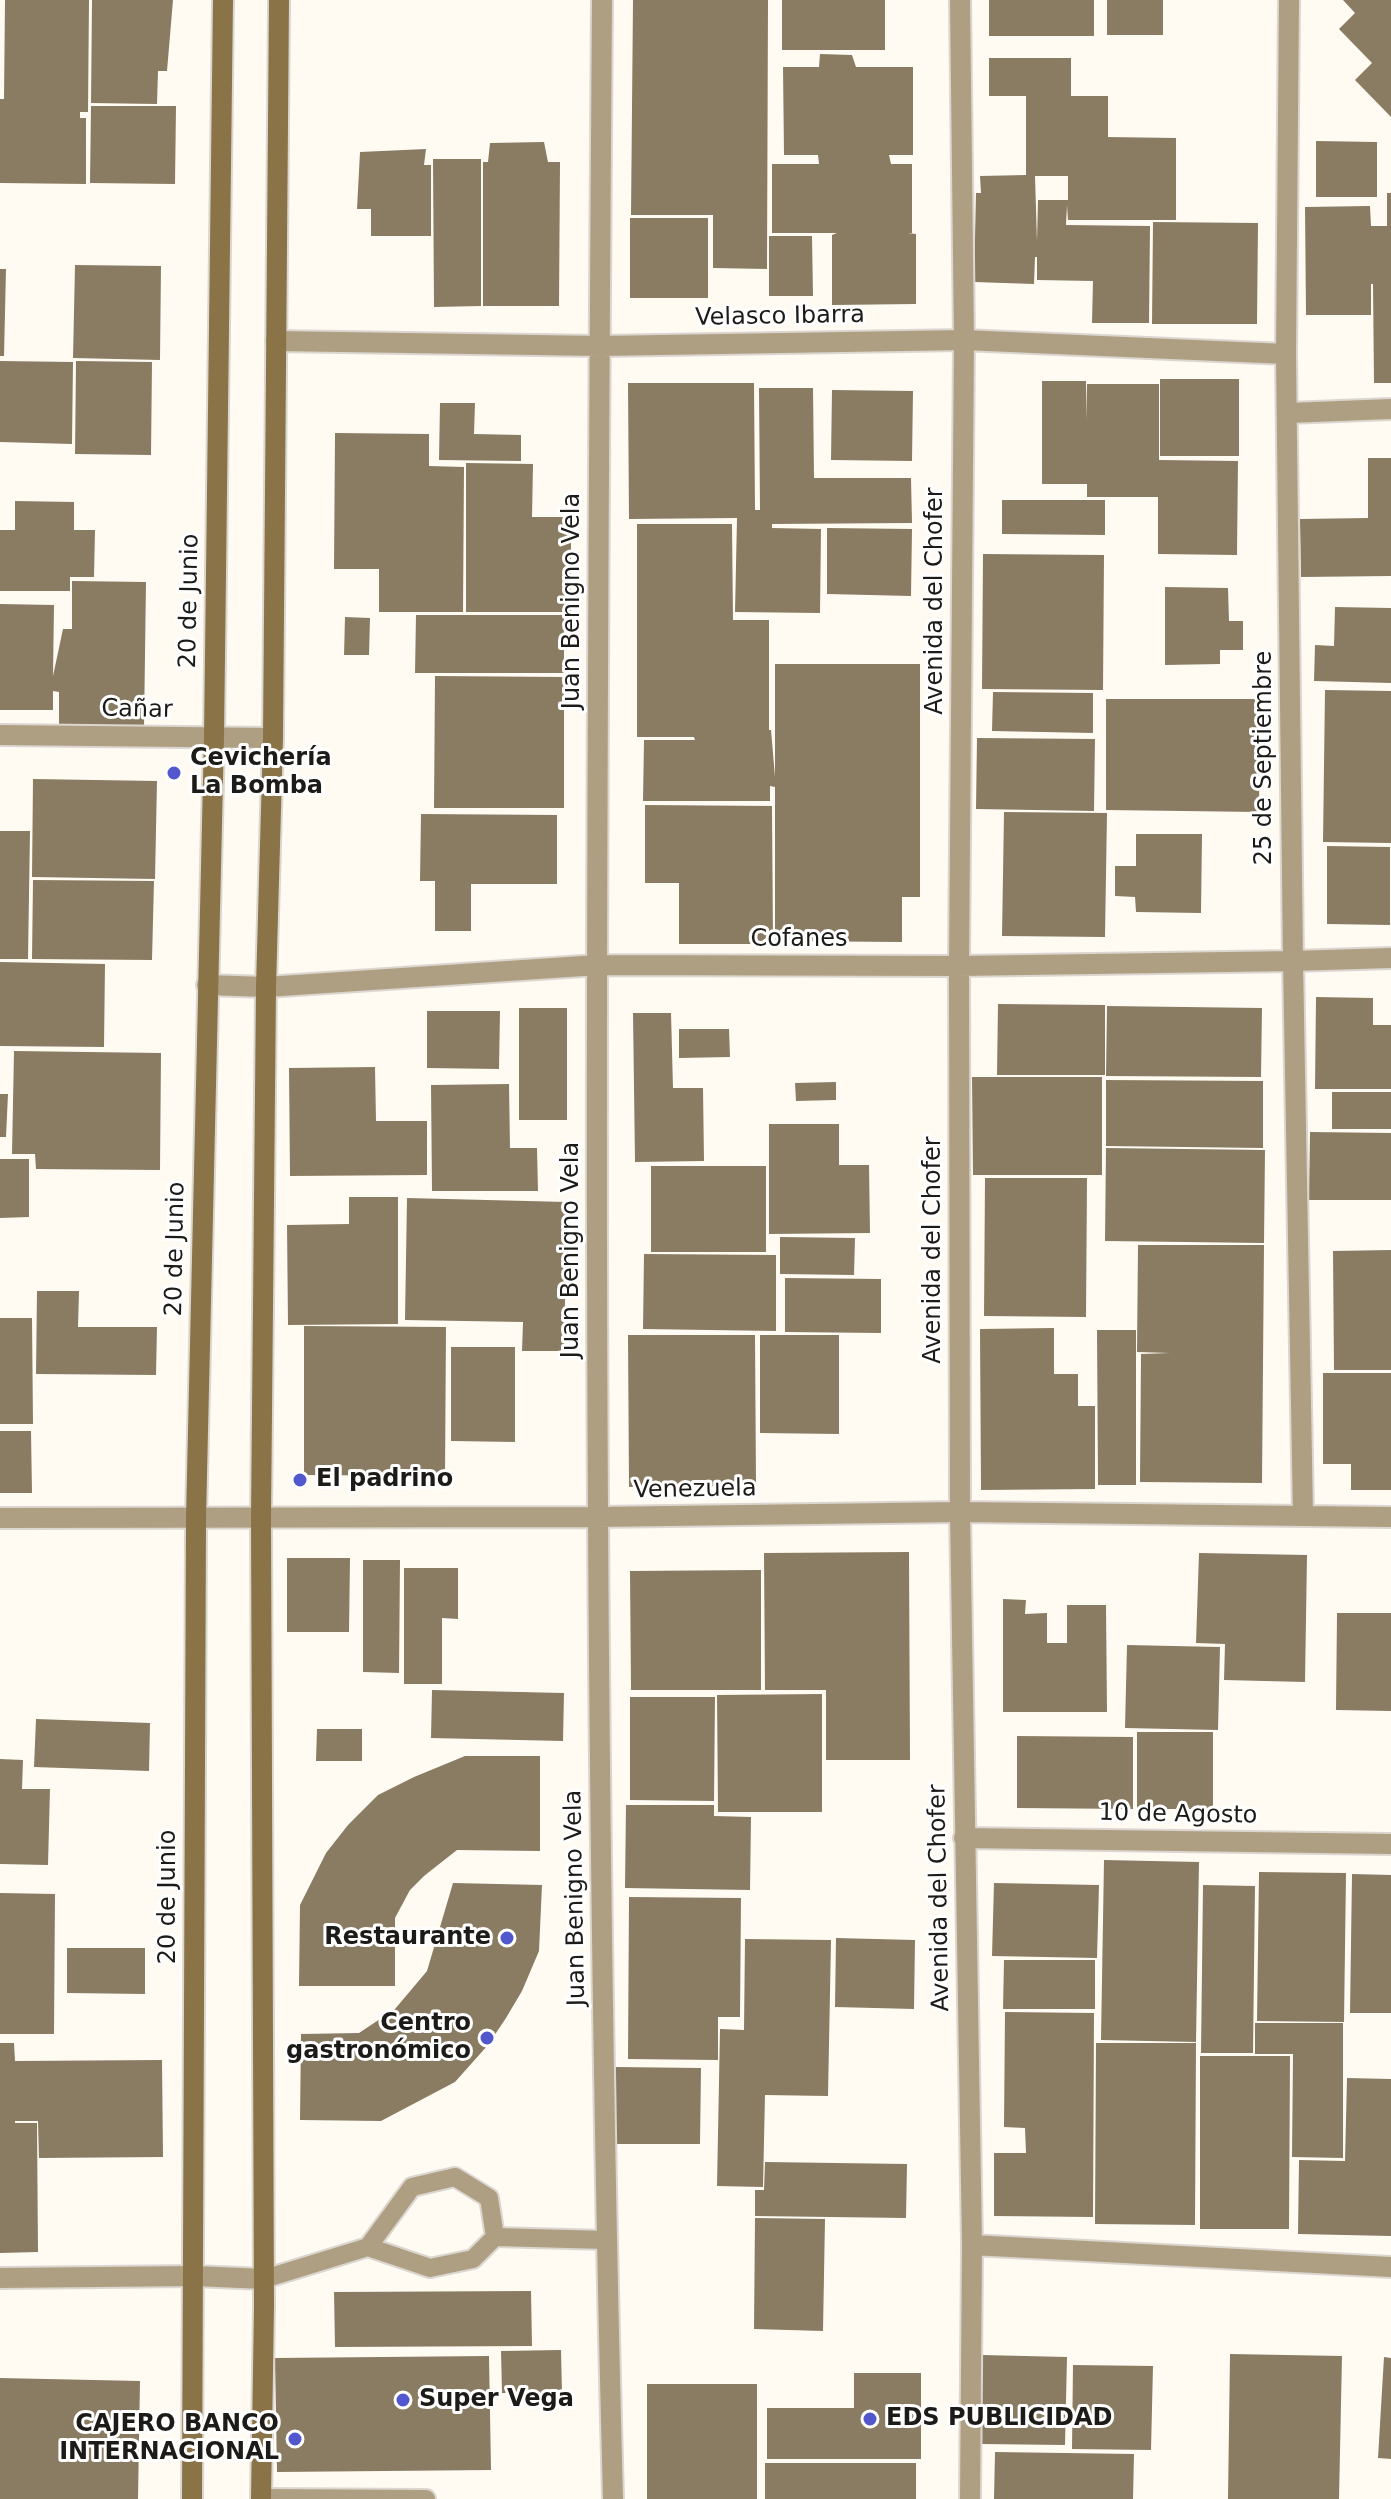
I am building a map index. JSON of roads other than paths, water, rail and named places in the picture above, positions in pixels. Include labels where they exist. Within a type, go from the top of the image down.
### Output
[{"type":"street","name":"20 de Junio","points":[[192,2499],[196,1518],[214,737],[223,0]]},
{"type":"street","points":[[261,2498],[264,2279],[261,1518],[266,987],[273,738],[279,0]]},
{"type":"street","name":"Juan Benigno Vela","points":[[602,0],[597,1517],[606,2240],[613,2499]]},
{"type":"street","name":"Avenida del Chofer","points":[[960,0],[964,340],[959,966],[960,1512],[972,2245],[970,2499]]},
{"type":"street","name":"25 de Septiembre","points":[[1289,0],[1286,354],[1303,1515]]},
{"type":"street","name":"Velasco Ibarra","points":[[276,341],[600,346],[964,340],[1286,354]]},
{"type":"street","points":[[1288,413],[1391,409]]},
{"type":"street","name":"Cañar","points":[[0,735],[273,738]]},
{"type":"street","name":"Cofanes","points":[[207,985],[266,987],[598,965],[959,966],[1391,958]]},
{"type":"street","name":"Venezuela","points":[[0,1518],[597,1517],[960,1512],[1391,1517]]},
{"type":"street","name":"10 de Agosto","points":[[964,1838],[1391,1844]]},
{"type":"street","points":[[972,2245],[1391,2267]]},
{"type":"street","points":[[0,2278],[194,2276],[264,2279]]},
{"type":"lane","points":[[368,2247],[412,2187],[455,2177],[489,2198],[495,2237]]},
{"type":"lane","points":[[264,2279],[368,2247],[430,2268],[473,2259],[495,2237],[606,2240]]},
{"type":"lane","points":[[261,2498],[426,2499]]},
{"type":"place","name":"Cevichería La Bomba","points":[[174,773]]},
{"type":"place","name":"El padrino","points":[[300,1480]]},
{"type":"place","name":"Restaurante","points":[[507,1938]]},
{"type":"place","name":"Centro gastronómico","points":[[487,2038]]},
{"type":"place","name":"Super Vega","points":[[403,2400]]},
{"type":"place","name":"EDS PUBLICIDAD","points":[[870,2419]]},
{"type":"place","name":"CAJERO BANCO INTERNACIONAL","points":[[295,2439]]}]
